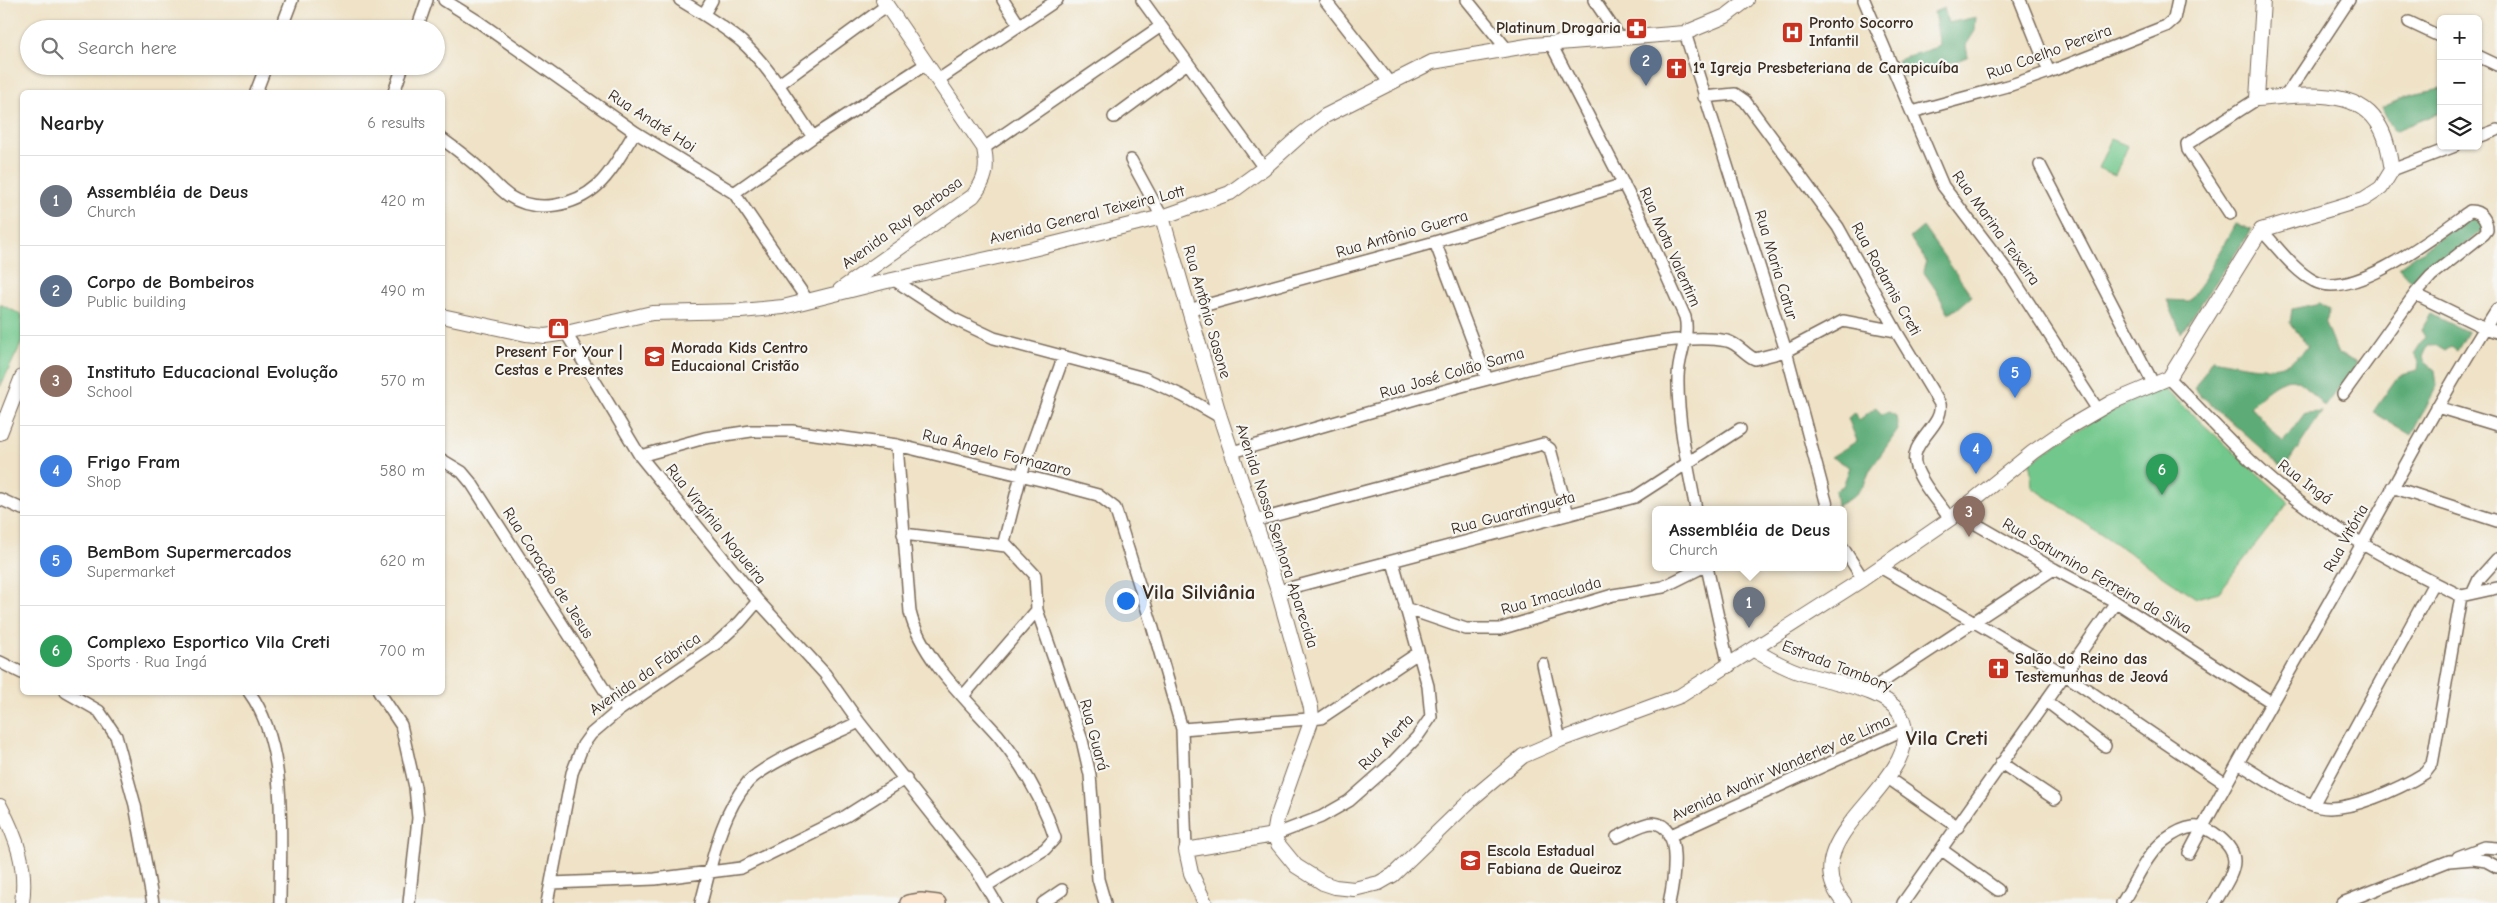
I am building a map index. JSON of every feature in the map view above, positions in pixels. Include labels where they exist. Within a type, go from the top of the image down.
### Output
[{"type":"main road","points":[[908,903],[922,901],[938,903]]},
{"type":"street","points":[[284,20],[292,0]]},
{"type":"street","points":[[420,20],[427,0]]},
{"type":"street","name":"Rua André Hoi","points":[[444,0],[479,22],[635,132],[734,193],[808,301]]},
{"type":"street","points":[[680,0],[704,14],[740,40],[778,85],[813,137]]},
{"type":"street","points":[[704,14],[712,0]]},
{"type":"street","points":[[1003,0],[1019,25]]},
{"type":"street","points":[[938,80],[1057,0]]},
{"type":"street","points":[[1325,0],[1389,82]]},
{"type":"street","points":[[1467,0],[1506,48]]},
{"type":"street","points":[[1594,0],[1620,38]]},
{"type":"street","name":"Avenida General Teixeira Lott","points":[[808,301],[1162,217],[1230,193],[1264,168],[1313,124],[1389,82],[1442,59],[1506,48],[1685,33],[1726,16],[1746,0]]},
{"type":"street","name":"Rua Marina Teixeira","points":[[1864,0],[1944,186],[2010,274],[2098,410]]},
{"type":"street","points":[[2020,0],[2049,72]]},
{"type":"street","name":"Rua Coelho Pereira","points":[[1912,112],[2011,85],[2166,26],[2174,19],[2178,0]]},
{"type":"street","points":[[2257,99],[2263,0]]},
{"type":"street","points":[[2285,97],[2349,0]]},
{"type":"street","points":[[1146,1],[1187,63],[1264,168]]},
{"type":"street","points":[[778,85],[885,3]]},
{"type":"street","name":"Avenida Ruy Barbosa","points":[[836,293],[973,196],[986,177],[987,162],[984,148],[885,3]]},
{"type":"street","points":[[2409,22],[2437,35]]},
{"type":"street","points":[[984,148],[1162,26]]},
{"type":"street","name":"Rua Maria Catur","points":[[1685,33],[1704,97],[1736,188],[1786,351],[1827,506]]},
{"type":"street","name":"Rua Mota Valentim","points":[[1551,44],[1624,184],[1687,324],[1678,378],[1688,465],[1695,506]]},
{"type":"street","points":[[2482,58],[2497,65]]},
{"type":"street","points":[[1114,117],[1187,63]]},
{"type":"street","points":[[734,193],[813,137],[926,64]]},
{"type":"street","points":[[257,90],[263,75]]},
{"type":"street","points":[[395,90],[400,75]]},
{"type":"street","name":"Rua Rodamis Creti","points":[[1704,97],[1735,94],[1745,101],[1838,227],[1896,331],[1940,404],[1938,416],[1918,446],[1914,457],[1918,472],[1954,516]]},
{"type":"street","points":[[2230,214],[2188,150],[2187,144],[2190,140],[2257,99],[2285,97],[2340,99],[2367,111],[2377,121],[2385,137],[2392,170]]},
{"type":"street","points":[[2482,136],[2497,130]]},
{"type":"street","points":[[445,141],[472,161],[509,196],[530,205],[543,206],[571,201],[586,194],[599,184],[635,132]]},
{"type":"street","points":[[1312,719],[1277,818],[1274,835],[1278,844],[1296,866],[1323,884],[1354,889],[1379,883],[1393,875],[1498,776],[1523,756],[1560,740],[1680,696],[1863,579],[1954,516],[2033,452],[2098,410],[2169,378],[2261,230],[2364,199],[2381,188],[2392,170],[2445,150]]},
{"type":"street","points":[[1131,160],[1162,217]]},
{"type":"street","points":[[2040,165],[2153,384]]},
{"type":"street","name":"Rua Antônio Guerra","points":[[1188,310],[1435,242],[1624,184]]},
{"type":"street","points":[[2261,230],[2308,277],[2320,284],[2331,285],[2382,270],[2470,211],[2478,212],[2484,218],[2487,230],[2431,276],[2415,294],[2343,394]]},
{"type":"street","name":"Rua Antônio Sasone","points":[[1162,217],[1220,417]]},
{"type":"street","points":[[1435,242],[1487,379]]},
{"type":"street","name":"Avenida Nossa Senhora Aparecida","points":[[894,280],[972,328],[994,338],[1063,358],[1144,378],[1183,396],[1220,417],[1300,662],[1312,719]]},
{"type":"street","points":[[2415,294],[2497,332]]},
{"type":"street","points":[[445,317],[526,334],[545,336],[566,333],[643,314],[741,311],[783,307],[808,301]]},
{"type":"street","name":"Rua Vitória","points":[[2190,853],[2270,702],[2362,543],[2437,406],[2497,310]]},
{"type":"street","name":"Rua José Colão Sama","points":[[1232,452],[1487,379],[1640,345],[1685,340],[1729,342],[1756,359],[1786,351],[1842,321],[1896,331]]},
{"type":"street","name":"Rua Virgínia Nogueira","points":[[566,333],[640,456],[758,601],[825,674],[859,722],[906,778],[986,886],[996,903]]},
{"type":"street","points":[[903,534],[1005,543],[1021,475],[1063,358]]},
{"type":"street","name":"Rua Ingá","points":[[2169,378],[2280,486],[2362,543],[2461,596]]},
{"type":"street","points":[[0,433],[20,382]]},
{"type":"street","points":[[2437,406],[2497,425]]},
{"type":"street","name":"Rua Guaratingueta","points":[[1278,591],[1635,497],[1688,465],[1740,429]]},
{"type":"street","name":"Rua Ângelo Fornazaro","points":[[640,456],[705,438],[751,431],[792,431],[897,445],[1098,495],[1115,508],[1182,729],[1186,850]]},
{"type":"street","points":[[897,445],[910,612],[916,632],[963,696],[998,736],[1024,770],[1038,794],[1055,838],[1045,849],[986,886]]},
{"type":"street","points":[[1254,521],[1540,445],[1546,445],[1550,449],[1568,514]]},
{"type":"street","name":"Rua Coração de Jesus","points":[[445,462],[462,472],[472,484],[618,711]]},
{"type":"street","points":[[2392,487],[2497,521]]},
{"type":"street","points":[[0,499],[20,508]]},
{"type":"street","name":"Rua Saturnino Ferreira da Silva","points":[[1954,516],[2116,602],[2270,702]]},
{"type":"street","name":"Rua Guará","points":[[1005,543],[1035,575],[1038,610],[1087,759],[1098,880],[1104,903]]},
{"type":"street","points":[[1847,554],[1863,579]]},
{"type":"street","points":[[2473,592],[2479,579],[2497,559]]},
{"type":"street","name":"Rua Alerta","points":[[1274,835],[1321,817],[1349,801],[1391,764],[1417,737],[1432,712],[1428,686],[1393,562]]},
{"type":"street","points":[[1880,567],[2064,674],[2226,784]]},
{"type":"street","points":[[1867,692],[1975,623],[2054,569]]},
{"type":"street","name":"Rua Imaculada","points":[[1406,608],[1466,629],[1500,629],[1614,595],[1663,587],[1697,571]]},
{"type":"street","points":[[1706,571],[1728,667]]},
{"type":"street","points":[[2313,804],[2434,583]]},
{"type":"street","points":[[2238,763],[2313,804],[2330,808],[2360,802],[2417,778],[2429,770],[2434,753],[2461,596],[2497,588]]},
{"type":"street","name":"Avenida da Fábrica","points":[[547,903],[576,758],[590,734],[618,711],[701,656],[740,622],[758,601]]},
{"type":"street","points":[[1903,903],[2116,602]]},
{"type":"street","points":[[963,696],[1038,610]]},
{"type":"street","name":"Estrada Tambory","points":[[1754,650],[1796,672],[1867,692],[1890,702],[1900,714],[1906,730]]},
{"type":"street","points":[[1182,729],[1312,719],[1330,715],[1418,654]]},
{"type":"street","points":[[0,662],[20,671]]},
{"type":"street","points":[[1543,664],[1560,740]]},
{"type":"street","points":[[71,695],[100,711],[116,736],[134,805],[153,903]]},
{"type":"street","points":[[251,695],[264,719],[276,769],[280,804],[280,903]]},
{"type":"street","points":[[381,695],[401,725],[415,787],[418,818],[409,903]]},
{"type":"street","points":[[2046,701],[2105,746]]},
{"type":"street","points":[[700,903],[720,834],[729,813],[749,780],[771,766],[859,722]]},
{"type":"street","points":[[1844,903],[1831,879],[1829,864],[1849,824],[1888,778],[1897,760],[1906,730]]},
{"type":"street","name":"Avenida Avahir Wanderley de Lima","points":[[1669,836],[1906,730]]},
{"type":"street","points":[[2001,763],[2055,799]]},
{"type":"street","points":[[552,883],[655,879],[741,868],[846,816],[906,778]]},
{"type":"street","points":[[1888,778],[1958,827]]},
{"type":"street","points":[[0,806],[20,849],[24,871],[22,903]]},
{"type":"street","points":[[1617,837],[1653,824],[1662,828],[1669,836],[1676,856],[1669,903]]},
{"type":"street","points":[[2122,903],[2155,848],[2181,830],[2195,826],[2203,828],[2226,842],[2233,854],[2232,870],[2215,903]]},
{"type":"street","points":[[1205,903],[1191,873],[1186,850],[1274,835]]},
{"type":"street","points":[[2342,903],[2471,851],[2484,847],[2497,848]]},
{"type":"street","points":[[1942,850],[1998,890]]},
{"type":"street","points":[[2449,861],[2473,859],[2486,861],[2497,867]]},
{"type":"street","points":[[1043,903],[1062,890]]},
{"type":"green space","points":[[1944,8],[1948,23],[1976,17],[1975,31],[1966,45],[1968,57],[1904,78],[1897,60],[1940,46],[1934,12]]},
{"type":"green space","points":[[2437,89],[2437,114],[2394,131],[2381,108],[2412,94]]},
{"type":"green space","points":[[2111,139],[2128,146],[2115,175],[2098,168]]},
{"type":"green space","points":[[2471,216],[2478,217],[2484,229],[2414,284],[2399,267]]},
{"type":"green space","points":[[2235,224],[2252,229],[2181,333],[2167,300],[2189,301],[2203,281]]},
{"type":"green space","points":[[1923,227],[1972,296],[1957,309],[1948,313],[1923,271],[1926,261],[1910,238]]},
{"type":"green space","points":[[2320,303],[2330,310],[2325,323],[2337,353],[2357,363],[2324,407],[2307,387],[2294,379],[2280,382],[2273,386],[2250,406],[2283,442],[2305,413],[2322,412],[2284,469],[2194,389],[2213,359],[2265,367],[2288,363],[2308,346],[2290,323],[2292,309]]},
{"type":"green space","points":[[0,304],[20,314],[20,346],[0,387]]},
{"type":"green space","points":[[2431,314],[2468,332],[2457,351],[2451,347],[2445,351],[2435,345],[2428,346],[2423,357],[2425,362],[2435,370],[2437,386],[2411,435],[2373,412],[2398,376],[2417,371],[2418,362],[2414,354],[2425,337],[2421,330]]},
{"type":"green space","points":[[2161,386],[2289,502],[2219,592],[2196,598],[2032,487],[2030,463],[2076,430]]},
{"type":"green space","points":[[1876,407],[1881,414],[1889,412],[1896,416],[1898,430],[1870,470],[1864,485],[1853,497],[1837,506],[1835,490],[1843,486],[1850,467],[1831,457],[1857,441],[1848,418],[1855,412],[1859,420]]},
{"type":"place","name":"Platinum Drogaria","points":[[1637,28]]},
{"type":"place","name":"Pronto Socorro Infantil","points":[[1793,32]]},
{"type":"place","name":"1ª Igreja Presbeteriana de Carapicuíba","points":[[1677,68]]},
{"type":"place","name":"Corpo de Bombeiros","points":[[1646,86]]},
{"type":"place","name":"Present For Your | Cestas e Presentes","points":[[559,328]]},
{"type":"place","name":"Morada Kids Centro Educaional Cristão","points":[[655,357]]},
{"type":"place","name":"BemBom Supermercados","points":[[2015,398]]},
{"type":"place","name":"Frigo Fram","points":[[1976,474]]},
{"type":"place","name":"Complexo Esportico Vila Creti","points":[[2162,495]]},
{"type":"place","name":"Instituto Educacional Evolução","points":[[1969,537]]},
{"type":"place","name":"Assembléia de Deus","points":[[1749,628]]},
{"type":"place","name":"Salão do Reino das Testemunhas de Jeová","points":[[1999,668]]},
{"type":"place","name":"Escola Estadual Fabiana de Queiroz","points":[[1471,860]]},
{"type":"district","name":"Vila Silviânia","points":[[1199,592]]},
{"type":"district","name":"Vila Creti","points":[[1947,738]]}]
